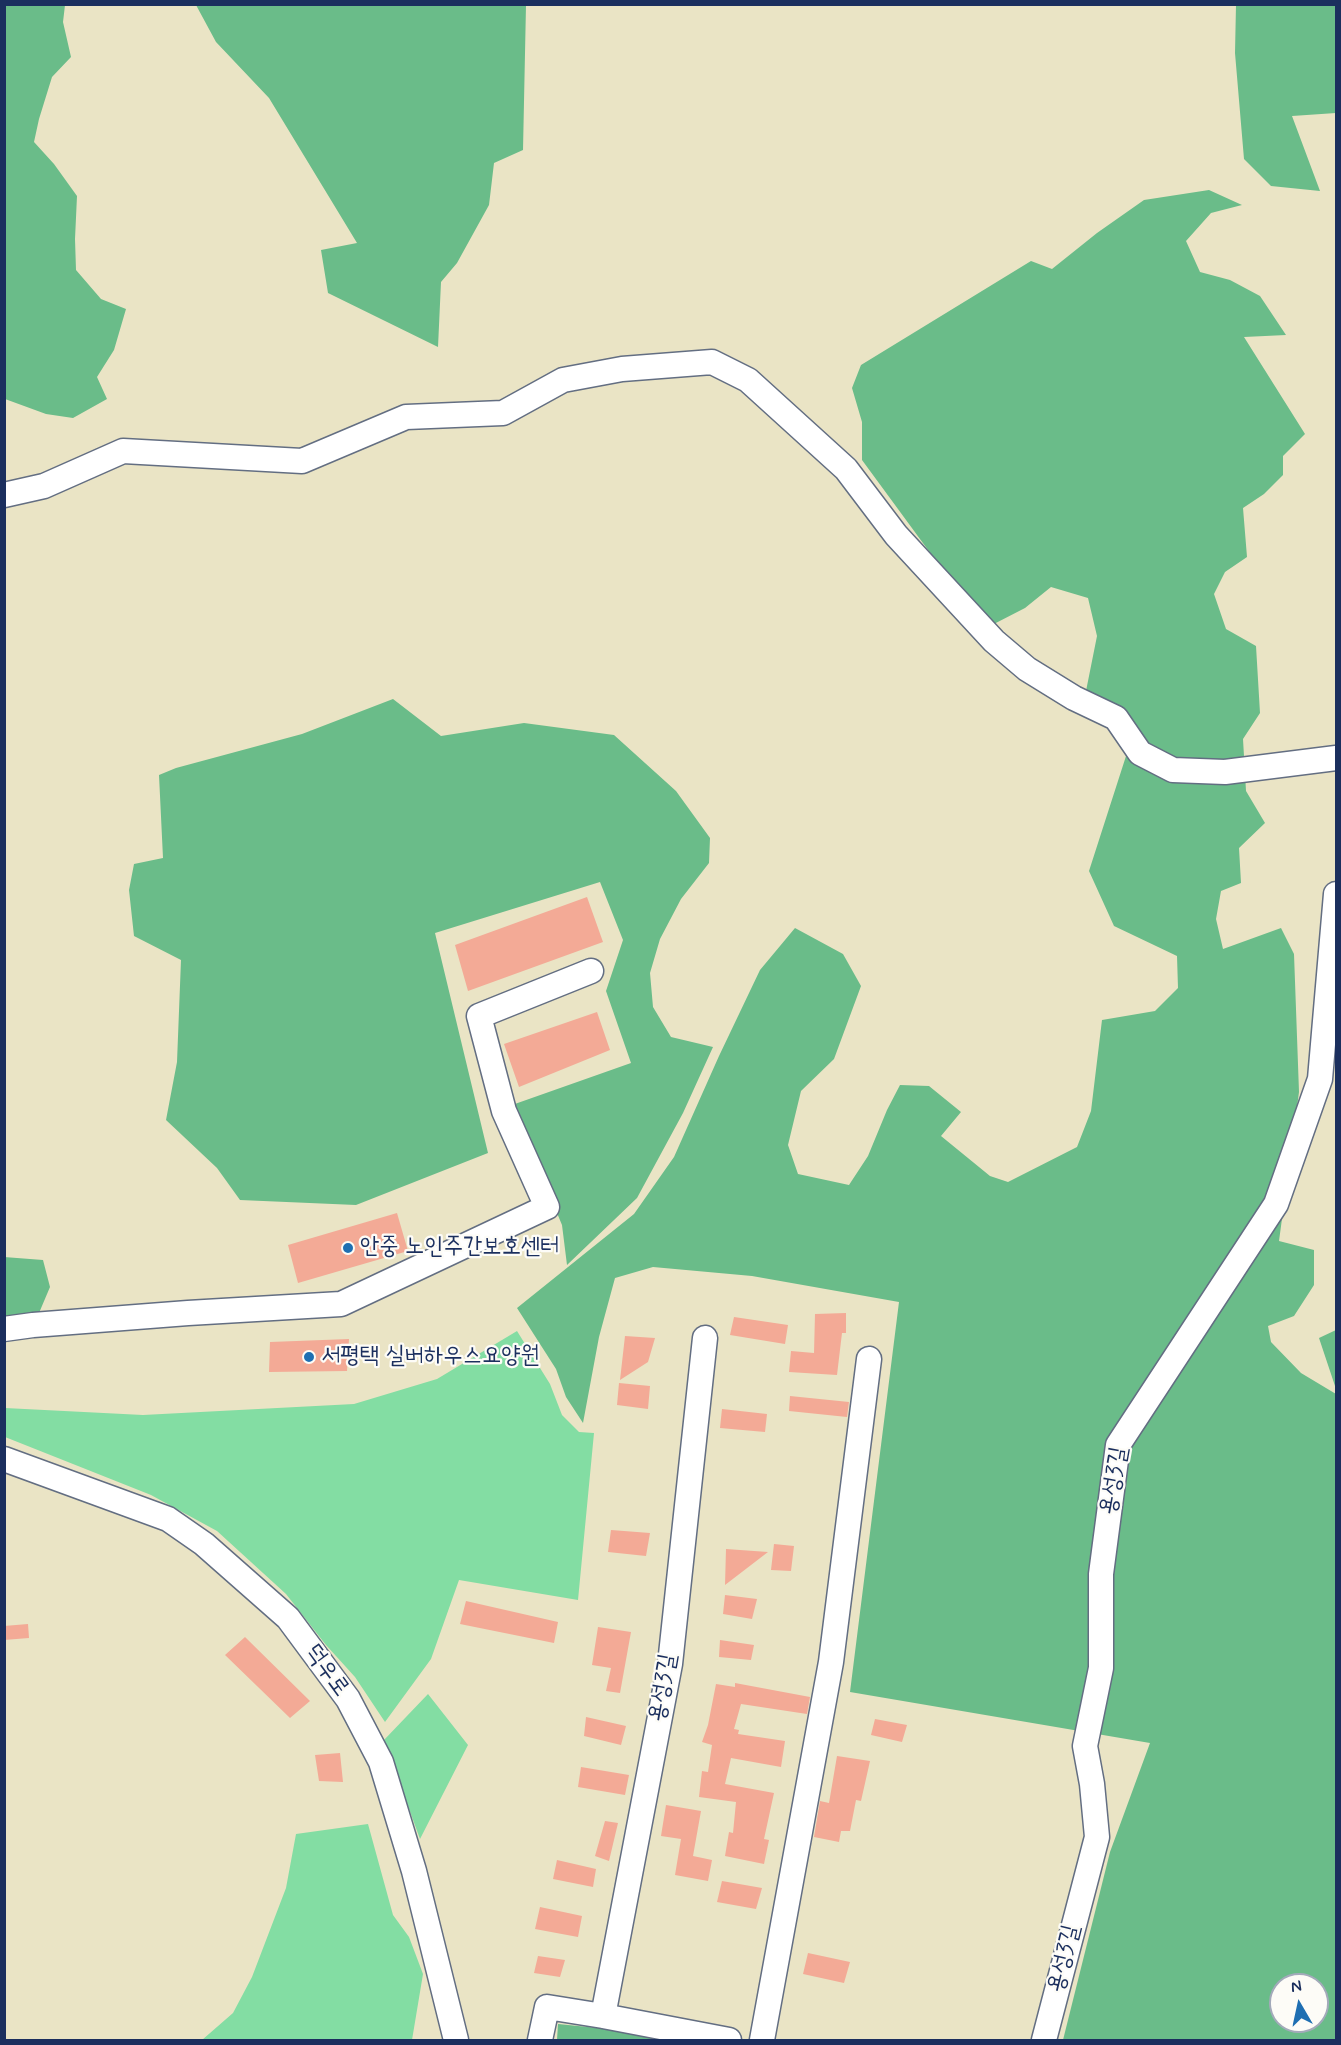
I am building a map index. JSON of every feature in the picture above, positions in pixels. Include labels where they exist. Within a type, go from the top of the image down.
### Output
[{"type":"street","points":[[4,495],[44,486],[123,451],[302,462],[406,417],[503,413],[563,380],[622,369],[712,362],[748,380],[846,469],[896,535],[994,641],[1027,669],[1074,698],[1116,718],[1140,753],[1173,770],[1225,772],[1336,758]]},
{"type":"street","name":"용성3길","points":[[1044,2040],[1096,1837],[1092,1784],[1085,1746],[1101,1668],[1101,1574],[1118,1444],[1276,1204],[1320,1078],[1336,894]]},
{"type":"street","points":[[4,1329],[188,1312],[341,1304],[547,1207],[504,1111],[478,1016],[591,971]]},
{"type":"street","name":"용성3길","points":[[603,2016],[670,1664],[705,1338]]},
{"type":"street","points":[[762,2040],[831,1662],[869,1359]]},
{"type":"street","name":"덕우로","points":[[4,1459],[168,1519],[204,1544],[288,1618],[348,1699],[381,1762],[414,1871],[456,2040]]},
{"type":"street","points":[[540,2040],[547,2007],[729,2040]]},
{"type":"green space","points":[[5,4],[65,5],[63,22],[71,57],[52,77],[34,142],[54,164],[77,196],[76,270],[101,299],[126,309],[114,350],[97,377],[107,399],[73,418],[46,414],[5,399]]},
{"type":"green space","points":[[196,5],[526,5],[523,150],[494,163],[489,205],[457,263],[441,282],[438,347],[328,293],[321,250],[357,243],[269,98],[216,42]]},
{"type":"green space","points":[[1236,5],[1336,5],[1336,113],[1292,116],[1320,191],[1271,186],[1244,159],[1235,53]]},
{"type":"green space","points":[[1209,190],[1242,205],[1211,213],[1186,241],[1200,272],[1230,280],[1260,296],[1286,335],[1244,337],[1305,434],[1283,456],[1283,475],[1264,494],[1243,508],[1247,557],[1225,572],[1214,594],[1226,629],[1256,646],[1260,713],[1243,739],[1246,791],[1265,823],[1239,848],[1241,883],[1221,891],[1216,919],[1223,949],[1281,928],[1294,954],[1299,1092],[1279,1241],[1314,1250],[1314,1285],[1294,1316],[1268,1326],[1271,1342],[1301,1373],[1336,1394],[1336,2040],[1063,2040],[1110,1852],[1150,1743],[850,1692],[899,1302],[752,1276],[653,1267],[615,1278],[599,1337],[583,1423],[566,1397],[556,1369],[517,1308],[634,1214],[674,1157],[760,970],[795,928],[843,954],[861,986],[834,1059],[801,1091],[788,1145],[798,1174],[849,1185],[868,1156],[900,1085],[929,1086],[961,1112],[941,1136],[990,1176],[1008,1182],[1077,1147],[1091,1111],[1102,1020],[1155,1011],[1178,988],[1177,956],[1114,926],[1089,871],[1136,725],[1086,691],[1097,636],[1088,598],[1051,587],[1025,608],[990,626],[953,584],[862,460],[862,422],[852,388],[861,365],[1031,261],[1052,269],[1097,233],[1144,200]]},
{"type":"green space","points":[[393,699],[441,736],[524,723],[614,735],[676,791],[710,838],[709,863],[681,899],[660,939],[650,973],[653,1007],[671,1037],[713,1047],[683,1113],[637,1198],[567,1265],[562,1225],[512,1105],[631,1063],[606,991],[623,940],[600,882],[435,933],[488,1153],[356,1205],[240,1200],[217,1168],[166,1120],[177,1062],[181,960],[134,936],[129,890],[134,864],[163,858],[159,775],[176,768],[302,734]]},
{"type":"green space","points":[[4,1257],[43,1260],[50,1287],[39,1313],[5,1318]]},
{"type":"green space","points":[[1336,1330],[1336,1389],[1319,1338]]},
{"type":"green space","points":[[517,1331],[550,1384],[562,1415],[579,1432],[594,1433],[578,1600],[459,1580],[431,1659],[385,1722],[355,1677],[326,1645],[286,1594],[217,1531],[151,1495],[5,1437],[5,1408],[143,1415],[354,1404],[437,1379]]},
{"type":"green space","points":[[428,1694],[468,1745],[420,1839],[384,1740]]},
{"type":"green space","points":[[368,1824],[393,1915],[409,1937],[423,1974],[412,2040],[202,2040],[233,2013],[252,1977],[286,1888],[296,1834]]},
{"type":"green space","points":[[558,2024],[608,2029],[670,2040],[557,2040]]},
{"type":"building","points":[[587,897],[603,942],[468,991],[455,945]]},
{"type":"building","points":[[597,1012],[610,1050],[519,1087],[504,1044]]},
{"type":"building","name":"안중 노인주간보호센터","points":[[397,1213],[408,1251],[298,1283],[288,1245]]},
{"type":"building","points":[[846,1313],[846,1333],[842,1333],[837,1375],[789,1372],[791,1351],[814,1353],[815,1314]]},
{"type":"building","points":[[734,1317],[788,1325],[785,1344],[730,1335]]},
{"type":"building","points":[[625,1336],[655,1338],[648,1362],[620,1380]]},
{"type":"building","name":"서평택 실버하우스요양원","points":[[349,1339],[347,1371],[269,1372],[270,1342]]},
{"type":"building","points":[[619,1383],[650,1386],[648,1409],[617,1405]]},
{"type":"building","points":[[790,1396],[849,1402],[847,1417],[789,1411]]},
{"type":"building","points":[[722,1409],[767,1414],[765,1432],[720,1428]]},
{"type":"building","points":[[611,1530],[650,1533],[646,1556],[608,1552]]},
{"type":"building","points":[[774,1544],[794,1546],[791,1571],[771,1570]]},
{"type":"building","points":[[726,1549],[768,1552],[725,1585]]},
{"type":"building","points":[[725,1595],[757,1599],[752,1619],[723,1614]]},
{"type":"building","points":[[466,1601],[558,1622],[554,1643],[460,1624]]},
{"type":"building","points":[[28,1624],[29,1638],[4,1640],[4,1626]]},
{"type":"building","points":[[598,1627],[631,1632],[620,1693],[606,1691],[611,1668],[592,1665]]},
{"type":"building","points":[[245,1637],[310,1701],[290,1718],[225,1655]]},
{"type":"building","points":[[720,1640],[754,1645],[751,1660],[719,1657]]},
{"type":"building","points":[[735,1683],[810,1697],[807,1714],[741,1704],[734,1729],[739,1730],[738,1734],[785,1741],[781,1767],[731,1758],[725,1784],[774,1793],[764,1839],[769,1840],[764,1864],[725,1856],[729,1832],[733,1833],[736,1802],[699,1797],[702,1771],[708,1772],[712,1745],[702,1742],[708,1725],[716,1684],[735,1687]]},
{"type":"building","points":[[586,1717],[626,1726],[621,1745],[584,1736]]},
{"type":"building","points":[[875,1719],[907,1725],[902,1742],[871,1735]]},
{"type":"building","points":[[340,1753],[343,1782],[319,1781],[315,1755]]},
{"type":"building","points":[[837,1756],[870,1761],[861,1801],[856,1800],[850,1831],[841,1831],[839,1842],[814,1837],[820,1801],[829,1803]]},
{"type":"building","points":[[581,1767],[629,1775],[625,1795],[578,1787]]},
{"type":"building","points":[[666,1805],[701,1811],[693,1856],[712,1860],[708,1881],[675,1875],[681,1839],[661,1836]]},
{"type":"building","points":[[605,1821],[618,1823],[609,1861],[595,1856]]},
{"type":"building","points":[[557,1860],[596,1869],[593,1887],[553,1879]]},
{"type":"building","points":[[722,1881],[762,1888],[756,1909],[717,1902]]},
{"type":"building","points":[[540,1907],[582,1916],[578,1937],[535,1929]]},
{"type":"building","points":[[808,1953],[850,1962],[844,1983],[803,1974]]},
{"type":"building","points":[[538,1956],[565,1960],[560,1977],[534,1973]]},
{"type":"place","name":"안중 노인주간보호센터","points":[[348,1248]]},
{"type":"place","name":"서평택 실버하우스요양원","points":[[309,1357]]}]
